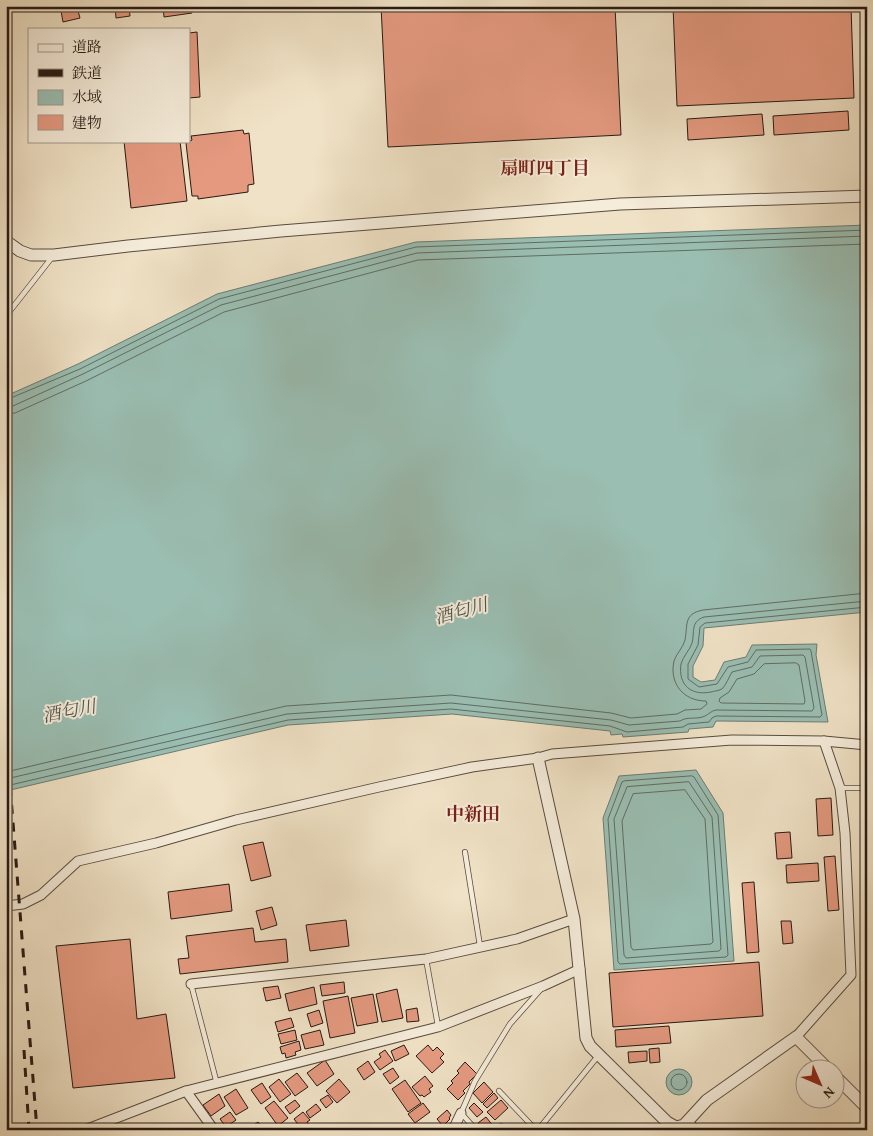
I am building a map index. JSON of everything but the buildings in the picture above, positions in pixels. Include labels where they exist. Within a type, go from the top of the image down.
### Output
[{"type":"street","points":[[6,241],[20,251],[31,255],[54,255],[281,231],[610,204],[867,196]]},
{"type":"street","points":[[6,906],[23,904],[41,896],[78,861],[156,843],[236,820],[472,767],[538,758],[552,754],[732,740],[824,741],[867,745]]},
{"type":"street","points":[[538,758],[574,919],[586,1038],[590,1046],[666,1122],[678,1128],[689,1120],[707,1100],[796,1037],[851,975],[845,834],[840,788],[824,741]]},
{"type":"street","points":[[191,984],[426,959],[517,939],[574,919]]},
{"type":"street","points":[[85,1130],[186,1091],[438,1027],[543,986],[580,969]]},
{"type":"street","points":[[796,1037],[817,1058]]},
{"type":"street","points":[[846,1087],[867,1108]]},
{"type":"street","points":[[186,1091],[214,1130]]},
{"type":"street","points":[[452,1130],[461,1113]]},
{"type":"lane","points":[[6,316],[54,255]]},
{"type":"lane","points":[[840,788],[867,788]]},
{"type":"lane","points":[[465,852],[481,948]]},
{"type":"lane","points":[[426,959],[438,1027]]},
{"type":"lane","points":[[191,984],[217,1084]]},
{"type":"lane","points":[[476,1130],[461,1113],[475,1081],[510,1024],[543,986]]},
{"type":"lane","points":[[499,1091],[537,1130],[599,1055]]},
{"type":"lane","points":[[689,1120],[699,1130]]},
{"type":"lane","points":[[314,1130],[318,1128],[319,1130]]},
{"type":"water","name":"酒匂川","points":[[867,225],[867,612],[704,628],[703,646],[693,666],[693,677],[701,682],[715,680],[724,662],[746,657],[752,645],[817,644],[816,655],[828,722],[716,721],[713,727],[689,729],[688,732],[623,737],[622,734],[611,735],[610,731],[452,714],[288,725],[6,791],[6,396],[78,364],[217,294],[416,242]]},
{"type":"water","points":[[696,770],[723,813],[734,961],[614,970],[603,818],[619,776]]},
{"type":"water","points":[[679,1069],[688,1073],[692,1082],[688,1091],[679,1095],[670,1091],[666,1082],[670,1073]]},
{"type":"railway","points":[[6,733],[37,1130]]},
{"type":"railway","points":[[24,1050],[29,1130]]},
{"type":"district","name":"扇町四丁目","points":[[545,168]]},
{"type":"district","name":"中新田","points":[[473,814]]}]
